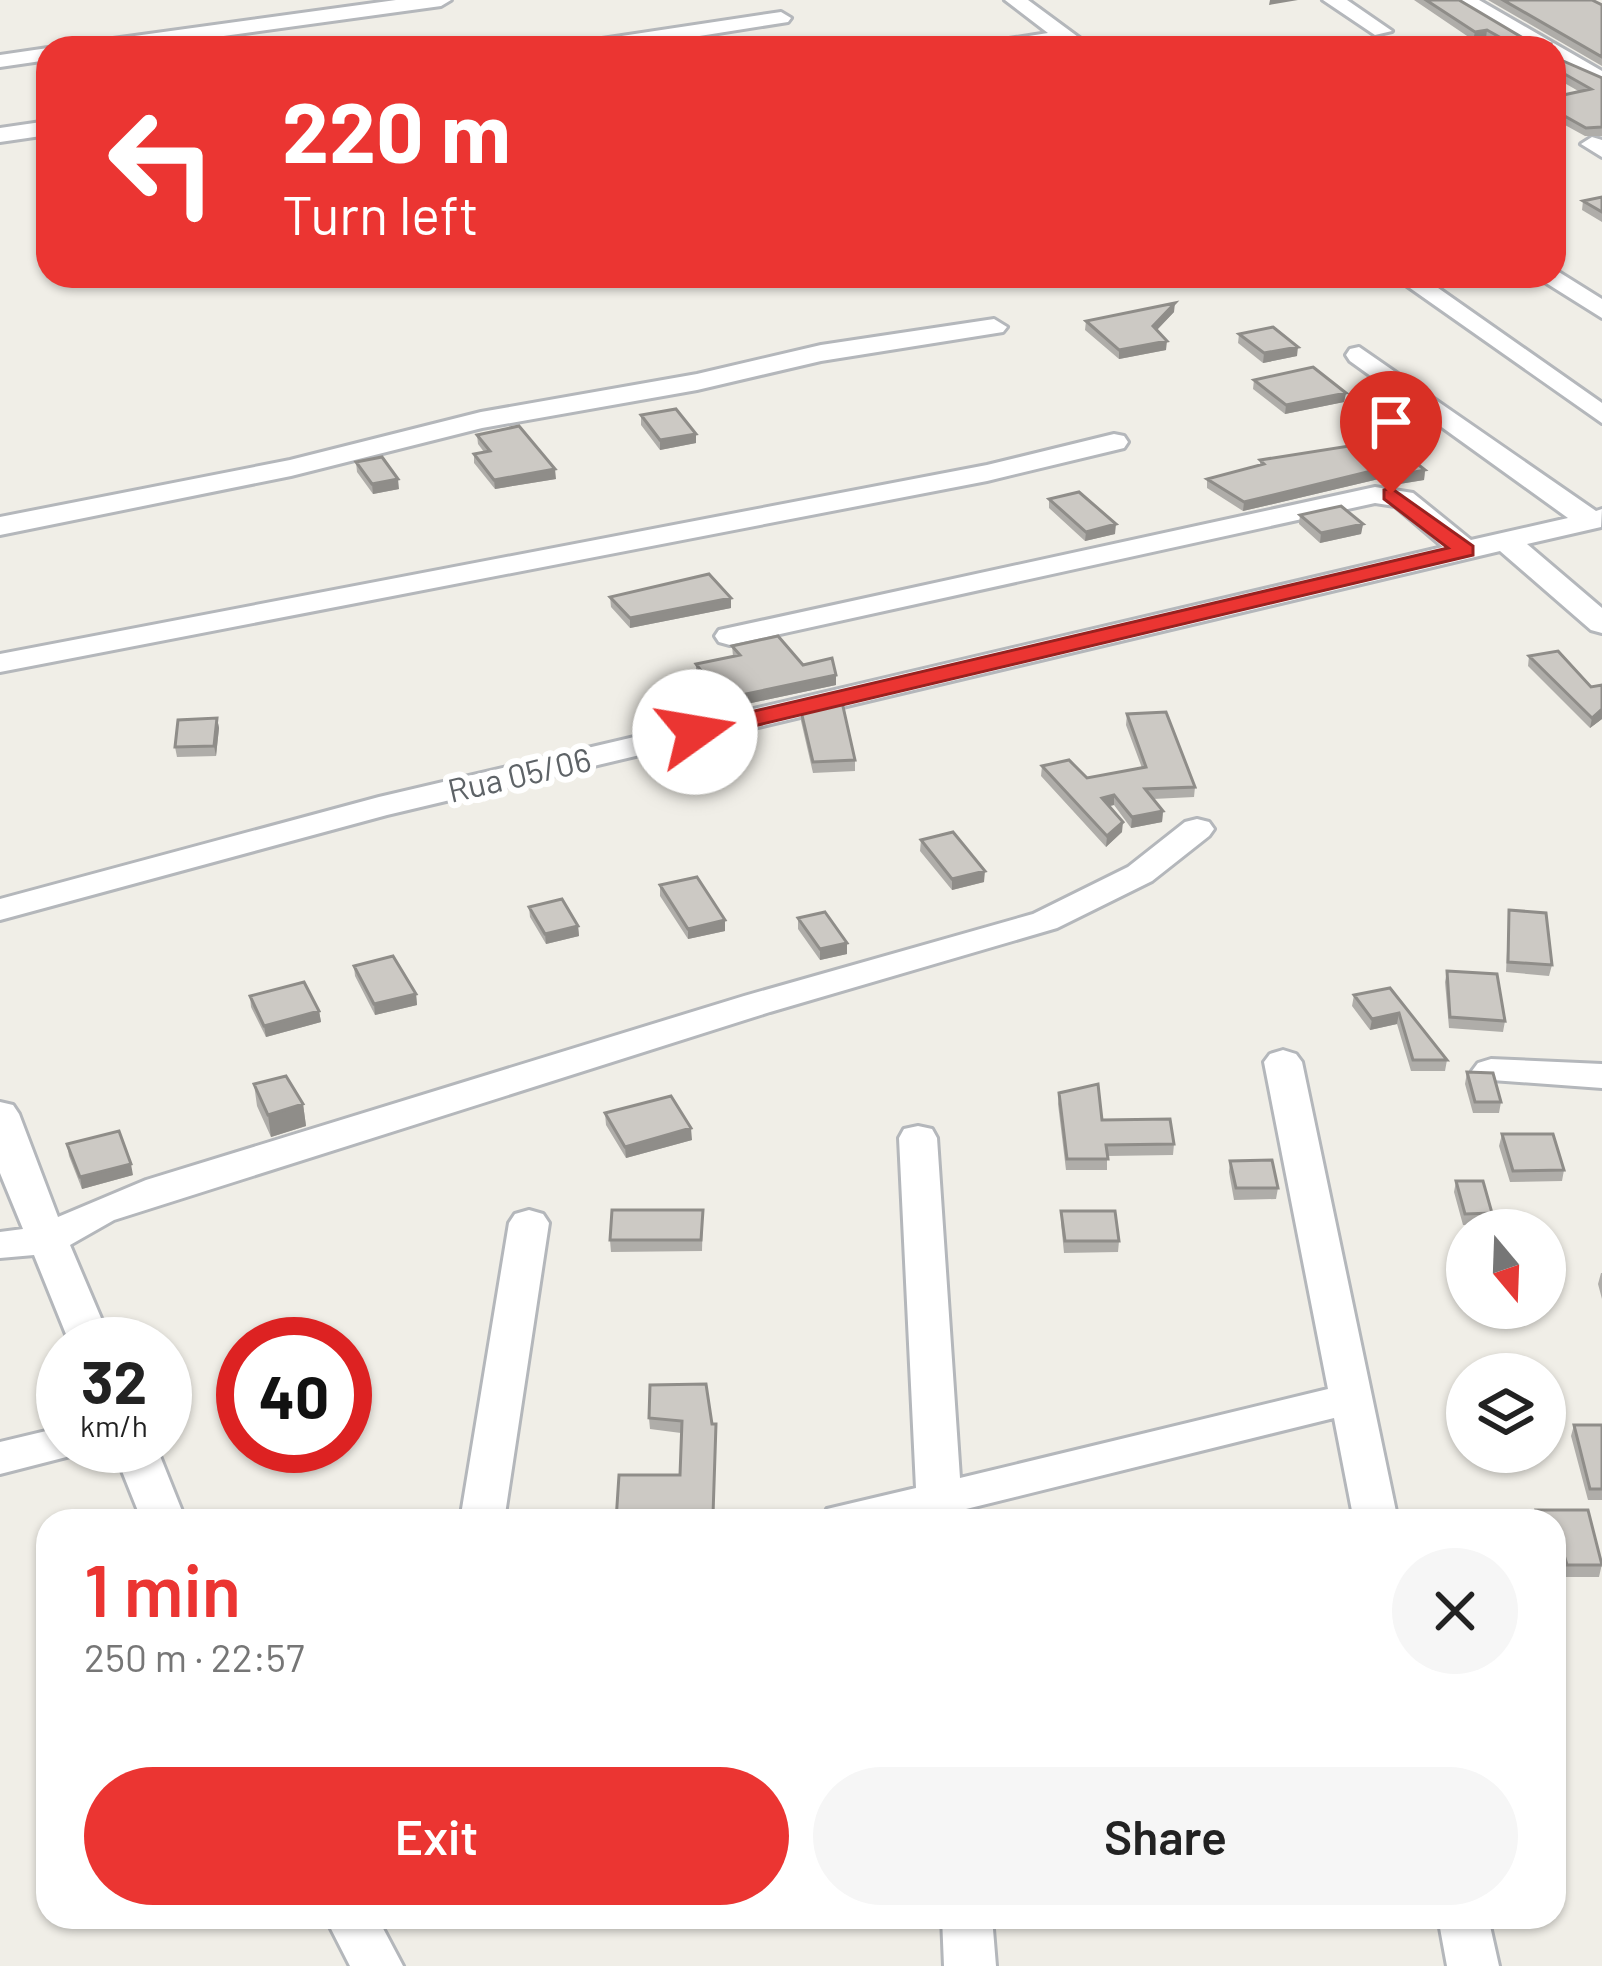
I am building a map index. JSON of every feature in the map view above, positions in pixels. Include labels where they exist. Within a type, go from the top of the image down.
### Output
[{"type":"street","points":[[178,36],[441,0]]},
{"type":"street","points":[[1015,0],[1066,36]]},
{"type":"street","points":[[1334,0],[1382,31]]},
{"type":"street","points":[[1464,0],[1527,36]]},
{"type":"street","points":[[662,36],[781,18]]},
{"type":"street","points":[[0,61],[36,56]]},
{"type":"street","points":[[1566,59],[1602,80]]},
{"type":"street","points":[[0,135],[36,130]]},
{"type":"street","points":[[1566,286],[1602,310]]},
{"type":"street","points":[[1423,288],[1595,404]]},
{"type":"street","points":[[0,526],[291,468],[481,420],[697,382],[821,353],[994,327]]},
{"type":"street","points":[[1359,355],[1597,520]]},
{"type":"street","points":[[0,663],[988,472],[1114,442]]},
{"type":"street","points":[[730,636],[1375,495],[1403,499],[1465,550]]},
{"type":"street","name":"Rua 05/06","points":[[0,910],[402,802],[1597,520]]},
{"type":"street","points":[[1506,541],[1602,624]]},
{"type":"street","points":[[0,1245],[47,1240],[100,1211],[160,1190],[757,1004],[1045,921],[1140,874],[1197,829]]},
{"type":"street","points":[[1283,1062],[1373,1509]]},
{"type":"street","points":[[1491,1071],[1602,1076]]},
{"type":"street","points":[[0,1114],[80,1317]]},
{"type":"street","points":[[917,1138],[939,1509],[1350,1399]]},
{"type":"street","points":[[484,1509],[529,1223]]},
{"type":"street","points":[[0,1458],[36,1449]]},
{"type":"street","points":[[145,1473],[159,1509]]},
{"type":"street","points":[[357,1929],[377,1966]]},
{"type":"street","points":[[968,1929],[970,1966]]},
{"type":"street","points":[[1465,1929],[1473,1966]]},
{"type":"building","points":[[1426,0],[1459,0],[1520,36],[1475,32]]},
{"type":"building","points":[[1503,0],[1592,0],[1602,5],[1602,57]]},
{"type":"building","points":[[1566,62],[1602,78],[1602,127],[1586,128],[1566,117],[1566,94],[1591,89],[1566,75]]},
{"type":"building","points":[[1602,197],[1602,212],[1583,201]]},
{"type":"building","points":[[1175,303],[1153,326],[1167,341],[1119,350],[1086,321]]},
{"type":"building","points":[[1273,327],[1298,347],[1264,353],[1239,334]]},
{"type":"building","points":[[1313,367],[1346,393],[1286,405],[1254,380]]},
{"type":"building","points":[[676,409],[696,434],[660,440],[641,415]]},
{"type":"building","points":[[519,426],[555,469],[494,480],[474,454],[490,451],[477,435]]},
{"type":"building","points":[[1387,440],[1425,470],[1394,476],[1384,468],[1244,502],[1207,479],[1264,464],[1260,460]]},
{"type":"building","points":[[382,457],[398,479],[372,484],[356,462]]},
{"type":"building","points":[[1079,492],[1116,524],[1086,532],[1049,499]]},
{"type":"building","points":[[1341,506],[1363,524],[1321,533],[1300,515]]},
{"type":"building","points":[[709,574],[731,598],[630,618],[610,597]]},
{"type":"building","points":[[778,636],[803,665],[832,658],[836,675],[722,699],[696,664],[740,655],[732,646]]},
{"type":"building","points":[[1558,651],[1591,687],[1602,685],[1602,709],[1592,718],[1529,656]]},
{"type":"building","points":[[842,702],[855,760],[813,762],[801,711]]},
{"type":"building","points":[[1166,712],[1195,787],[1145,789],[1163,811],[1132,817],[1114,795],[1102,798],[1123,822],[1107,836],[1042,766],[1069,760],[1087,778],[1146,767],[1127,714]]},
{"type":"building","points":[[217,718],[214,746],[175,747],[178,720]]},
{"type":"building","points":[[953,832],[985,871],[952,879],[921,840]]},
{"type":"building","points":[[697,877],[725,920],[688,929],[660,885]]},
{"type":"building","points":[[562,899],[578,926],[545,934],[529,907]]},
{"type":"building","points":[[1509,910],[1546,913],[1552,965],[1508,962]]},
{"type":"building","points":[[825,912],[847,943],[820,949],[798,918]]},
{"type":"building","points":[[393,956],[416,994],[374,1004],[354,966]]},
{"type":"building","points":[[1447,971],[1497,974],[1505,1021],[1450,1017]]},
{"type":"building","points":[[304,982],[319,1011],[264,1026],[250,996]]},
{"type":"building","points":[[1390,988],[1447,1060],[1413,1060],[1399,1013],[1372,1019],[1354,995]]},
{"type":"building","points":[[1467,1072],[1493,1073],[1501,1102],[1475,1102]]},
{"type":"building","points":[[286,1076],[303,1104],[268,1115],[254,1084]]},
{"type":"building","points":[[1098,1084],[1102,1120],[1170,1119],[1174,1144],[1106,1145],[1108,1159],[1067,1159],[1059,1093]]},
{"type":"building","points":[[671,1096],[691,1128],[625,1147],[605,1113]]},
{"type":"building","points":[[119,1131],[131,1164],[80,1177],[67,1144]]},
{"type":"building","points":[[1502,1134],[1553,1134],[1564,1170],[1513,1171]]},
{"type":"building","points":[[1272,1160],[1278,1188],[1236,1188],[1230,1161]]},
{"type":"building","points":[[1456,1181],[1483,1181],[1491,1209],[1464,1209]]},
{"type":"building","points":[[612,1210],[703,1210],[701,1240],[610,1240]]},
{"type":"building","points":[[1061,1211],[1115,1211],[1119,1241],[1065,1241]]},
{"type":"building","points":[[706,1384],[712,1424],[716,1424],[713,1509],[617,1509],[619,1475],[680,1475],[682,1421],[649,1418],[650,1385]]},
{"type":"building","points":[[1574,1425],[1602,1425],[1602,1489],[1590,1489]]},
{"type":"building","points":[[1566,1510],[1588,1510],[1602,1565],[1567,1565]]},
{"type":"route","points":[[695,732],[1465,550],[1391,494]]}]
